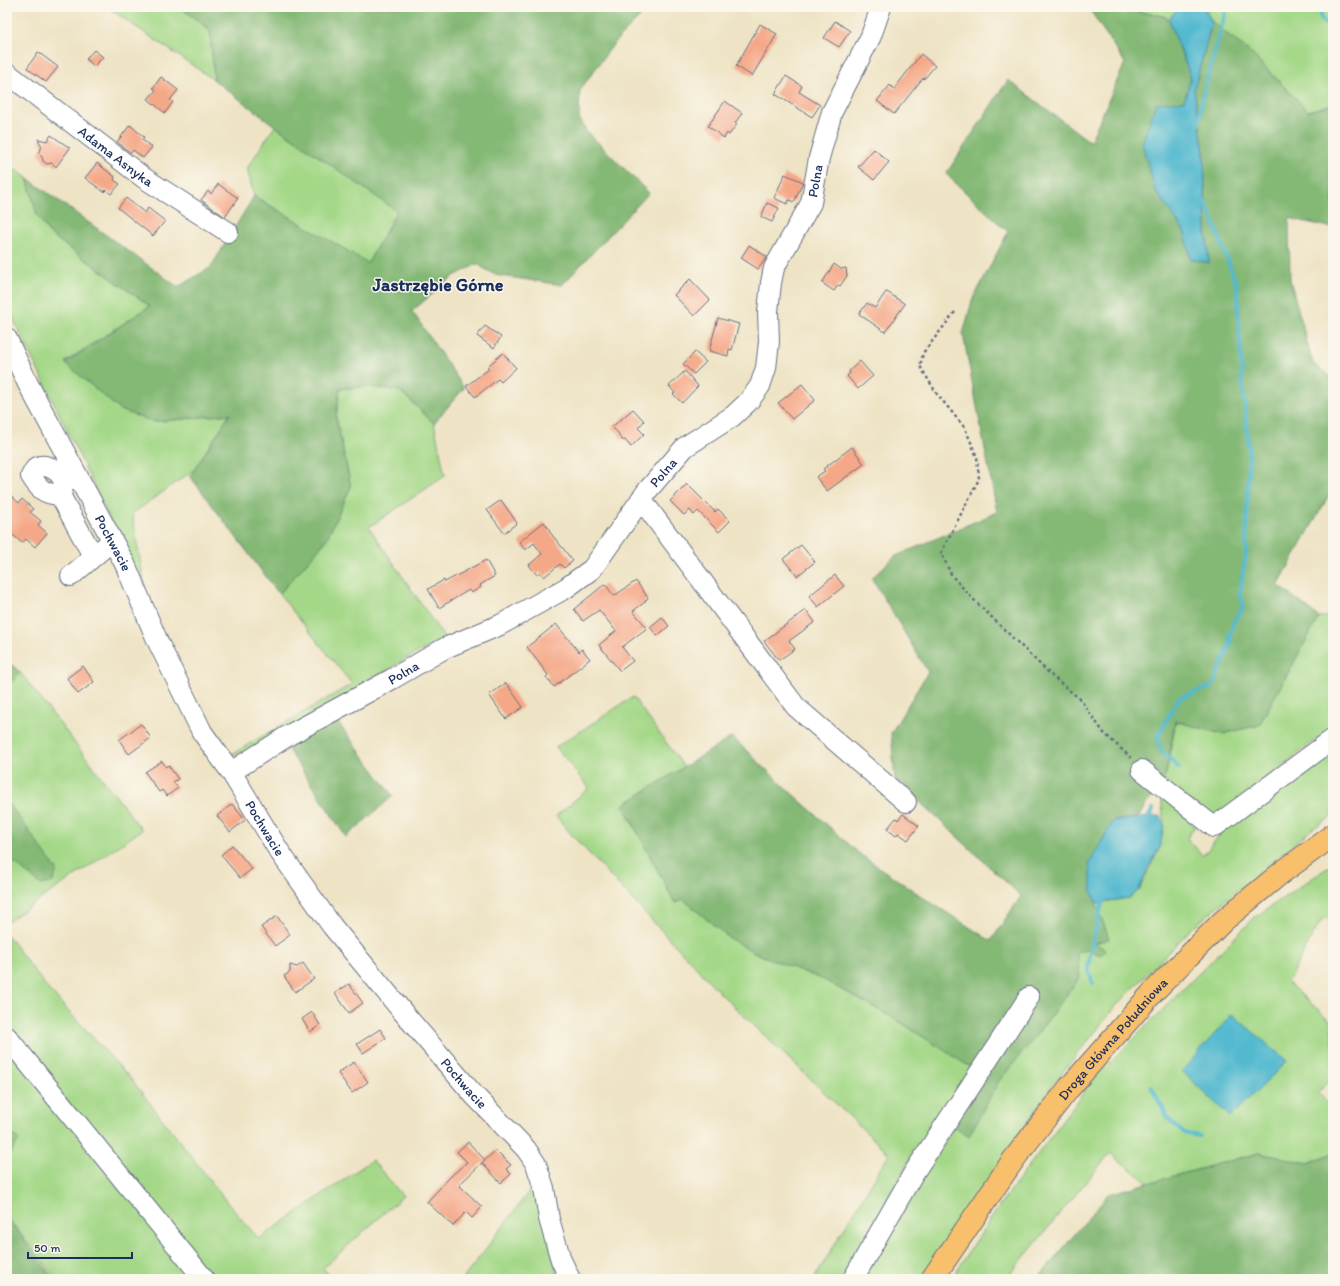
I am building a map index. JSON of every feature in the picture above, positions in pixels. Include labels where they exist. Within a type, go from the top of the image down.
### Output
[{"type":"main road","name":"Droga Główna Południowa","points":[[932,1279],[1023,1147],[1069,1088],[1148,997],[1223,921],[1281,874],[1333,835]]},
{"type":"street","name":"Polna","points":[[231,772],[288,735],[392,680],[445,648],[500,625],[566,588],[592,569],[641,499],[685,447],[733,416],[748,402],[760,386],[766,368],[769,342],[768,311],[774,268],[811,203],[819,158],[832,112],[872,36],[882,7]]},
{"type":"street","name":"Adama Asnyka","points":[[7,73],[144,178],[228,232]]},
{"type":"street","name":"Pochwacie","points":[[7,340],[28,384],[125,564],[158,642],[202,732],[231,772],[279,850],[332,926],[474,1095],[526,1149],[536,1164],[544,1188],[548,1219],[561,1260],[570,1279]]},
{"type":"street","points":[[60,495],[87,545],[95,554]]},
{"type":"street","points":[[641,499],[796,707],[906,802]]},
{"type":"street","points":[[71,576],[95,554],[113,541]]},
{"type":"street","points":[[1142,770],[1214,827],[1333,739]]},
{"type":"street","points":[[853,1279],[913,1174],[1029,997]]},
{"type":"street","points":[[7,1037],[204,1279]]},
{"type":"path","points":[[955,312],[923,353],[920,366],[937,394],[965,428],[976,457],[979,479],[941,554],[952,576],[973,599],[1052,676],[1080,699],[1104,733],[1142,770]]},
{"type":"green space","points":[[107,7],[180,7],[210,30],[214,80]]},
{"type":"green space","points":[[180,7],[646,7],[642,15],[615,42],[580,90],[579,118],[587,132],[649,193],[562,285],[495,275],[477,264],[454,276],[412,311],[464,388],[434,423],[400,391],[367,386],[340,389],[336,417],[351,487],[325,542],[279,594],[190,476],[230,414],[154,422],[120,410],[65,363],[150,306],[51,235],[37,215],[27,178],[178,287],[211,267],[254,196],[368,263],[397,211],[275,126],[214,80],[210,30]]},
{"type":"green space","points":[[1088,7],[1112,7],[1163,16],[1169,19],[1191,79],[1155,190],[1184,231],[1192,259],[1209,263],[1206,232],[1204,153],[1194,89],[1212,22],[1251,53],[1308,111],[1333,104],[1333,228],[1289,218],[1290,280],[1313,364],[1333,378],[1333,488],[1278,585],[1319,617],[1259,725],[1223,734],[1175,721],[1166,774],[1138,817],[1113,821],[1092,892],[1109,939],[1095,943],[1106,950],[1101,955],[1093,952],[1091,949],[1077,952],[1080,977],[1035,1037],[999,1081],[969,1136],[940,1117],[973,1069],[897,1020],[822,979],[758,954],[729,938],[683,899],[675,903],[623,805],[732,737],[788,790],[861,855],[991,941],[1021,896],[895,779],[891,733],[928,672],[872,578],[894,557],[997,512],[963,334],[972,301],[1008,232],[946,174],[1008,80],[1090,142],[1125,63]]},
{"type":"green space","points":[[1112,7],[1179,7],[1169,19],[1163,16]]},
{"type":"green space","points":[[1204,7],[1333,7],[1333,104],[1308,111],[1251,53],[1212,22]]},
{"type":"green space","points":[[275,126],[397,211],[368,263],[254,196],[247,168]]},
{"type":"green space","points":[[7,163],[27,178],[37,215],[51,235],[150,306],[65,362],[154,422],[230,414],[195,469],[132,514],[146,594],[7,306]]},
{"type":"green space","points":[[367,386],[400,391],[434,423],[445,476],[369,527],[445,639],[405,659],[248,753],[232,754],[352,684],[279,594],[325,542],[351,487],[336,417],[340,389]]},
{"type":"green space","points":[[1319,617],[1333,617],[1333,728],[1323,734],[1214,819],[1162,779],[1166,774],[1176,721],[1222,734],[1259,725]]},
{"type":"green space","points":[[7,661],[20,672],[7,686]]},
{"type":"green space","points":[[20,672],[142,830],[7,922],[7,686]]},
{"type":"green space","points":[[633,697],[684,767],[623,805],[675,903],[683,899],[729,938],[758,954],[822,979],[897,1020],[974,1069],[914,1152],[845,1279],[814,1279],[889,1154],[722,995],[570,833],[556,816],[589,788],[556,747]]},
{"type":"green space","points":[[334,717],[393,796],[346,837],[288,749]]},
{"type":"green space","points":[[1333,747],[1333,816],[1312,829],[1192,928],[1116,1006],[1054,1083],[921,1279],[864,1279],[981,1082],[1038,950],[1109,939],[1096,903],[1129,898],[1139,890],[1160,847],[1164,825],[1161,796],[1195,826],[1187,838],[1203,856],[1225,828]]},
{"type":"green space","points":[[7,801],[57,870],[53,882],[41,885],[16,864],[7,861]]},
{"type":"green space","points":[[1333,864],[1333,924],[1326,917],[1321,921],[1287,982],[1333,1023],[1333,1075],[1318,1093],[1333,1108],[1333,1153],[1308,1163],[1259,1153],[1148,1183],[1110,1153],[1006,1279],[951,1279],[1000,1205],[1092,1081],[1254,918]]},
{"type":"green space","points":[[7,935],[48,989],[131,1079],[230,1206],[259,1239],[372,1160],[403,1196],[323,1268],[333,1279],[212,1279],[7,1027]]},
{"type":"green space","points":[[7,1047],[197,1279],[57,1279],[7,1217],[7,1158],[19,1140],[7,1130]]},
{"type":"green space","points":[[7,1130],[19,1140],[7,1158]]},
{"type":"green space","points":[[1259,1153],[1308,1163],[1333,1153],[1333,1279],[1038,1279],[1108,1194]]},
{"type":"green space","points":[[534,1185],[559,1279],[463,1279]]},
{"type":"green space","points":[[7,1218],[54,1279],[7,1279]]},
{"type":"water","points":[[1179,7],[1204,7],[1212,22],[1194,89],[1204,153],[1206,232],[1209,263],[1191,259],[1184,231],[1155,190],[1142,144],[1156,103],[1184,101],[1191,78],[1169,19]]},
{"type":"water","points":[[1160,816],[1164,825],[1160,847],[1148,868],[1139,890],[1129,898],[1096,903],[1092,892],[1089,864],[1113,821]]},
{"type":"water","points":[[1232,1014],[1287,1061],[1230,1117],[1182,1071]]},
{"type":"building","points":[[835,21],[850,31],[839,47],[824,38]]},
{"type":"building","points":[[760,24],[777,34],[752,76],[736,66]]},
{"type":"building","points":[[94,50],[103,57],[94,66],[86,59]]},
{"type":"building","points":[[38,52],[58,67],[46,82],[27,68]]},
{"type":"building","points":[[921,54],[935,66],[924,79],[923,78],[894,114],[877,101],[890,85],[894,89]]},
{"type":"building","points":[[786,76],[802,86],[799,92],[820,105],[812,117],[775,94]]},
{"type":"building","points":[[161,77],[178,90],[170,100],[173,102],[165,113],[148,99],[156,90],[153,88]]},
{"type":"building","points":[[725,101],[742,113],[735,123],[737,124],[729,135],[727,133],[724,138],[708,126]]},
{"type":"building","points":[[130,125],[144,137],[142,140],[152,147],[143,158],[133,150],[131,153],[117,142]]},
{"type":"building","points":[[51,135],[70,148],[56,167],[52,163],[47,164],[43,161],[42,157],[38,153],[42,147],[38,139],[47,141]]},
{"type":"building","points":[[874,149],[889,162],[874,180],[858,167]]},
{"type":"building","points":[[97,163],[115,177],[114,180],[120,184],[111,194],[106,190],[104,192],[85,178]]},
{"type":"building","points":[[785,174],[803,182],[794,202],[789,200],[787,204],[774,198]]},
{"type":"building","points":[[218,184],[238,198],[225,217],[201,200],[208,191],[211,194]]},
{"type":"building","points":[[126,198],[145,213],[148,208],[165,221],[153,236],[118,208]]},
{"type":"building","points":[[767,203],[779,208],[772,222],[761,217]]},
{"type":"building","points":[[749,245],[767,257],[758,269],[741,258]]},
{"type":"building","points":[[834,264],[841,269],[846,268],[847,276],[840,286],[838,285],[834,291],[822,283]]},
{"type":"building","points":[[690,279],[710,300],[694,316],[674,295]]},
{"type":"building","points":[[886,292],[905,304],[885,332],[859,314],[867,303],[875,308]]},
{"type":"building","points":[[718,318],[739,324],[732,350],[729,349],[728,356],[709,351]]},
{"type":"building","points":[[485,326],[501,337],[494,348],[477,336]]},
{"type":"building","points":[[695,352],[706,362],[694,374],[683,364]]},
{"type":"building","points":[[503,353],[516,368],[501,382],[498,379],[475,397],[466,386],[489,369],[487,367]]},
{"type":"building","points":[[860,361],[873,376],[858,389],[847,376],[850,373],[849,371]]},
{"type":"building","points":[[685,371],[698,386],[682,403],[673,394],[675,393],[669,386]]},
{"type":"building","points":[[802,384],[815,400],[792,419],[778,403]]},
{"type":"building","points":[[633,409],[644,421],[638,428],[644,434],[631,447],[625,440],[622,440],[619,434],[612,427]]},
{"type":"building","points":[[852,447],[864,464],[827,491],[816,477],[825,471],[823,469]]},
{"type":"building","points":[[687,484],[715,512],[718,509],[730,521],[719,532],[698,511],[694,515],[690,510],[684,515],[670,501]]},
{"type":"building","points":[[7,492],[19,503],[22,499],[33,509],[30,512],[41,521],[38,525],[47,533],[35,547],[26,539],[22,543],[7,530]]},
{"type":"building","points":[[501,500],[517,523],[504,533],[487,510]]},
{"type":"building","points":[[544,522],[550,530],[549,531],[573,561],[564,568],[560,564],[544,577],[540,572],[537,575],[529,565],[542,554],[534,543],[525,550],[519,542]]},
{"type":"building","points":[[801,545],[815,562],[797,576],[783,559]]},
{"type":"building","points":[[486,560],[495,576],[480,585],[481,587],[471,593],[469,590],[439,608],[428,589],[444,580],[445,582]]},
{"type":"building","points":[[835,575],[844,586],[818,607],[809,596]]},
{"type":"building","points":[[636,581],[648,598],[633,611],[647,628],[622,647],[633,661],[620,671],[599,645],[616,631],[599,610],[583,621],[574,609],[605,584],[614,596]]},
{"type":"building","points":[[806,610],[815,622],[789,641],[795,649],[779,660],[764,641]]},
{"type":"building","points":[[662,617],[669,626],[657,636],[650,627]]},
{"type":"building","points":[[556,624],[579,652],[582,649],[590,659],[554,687],[546,677],[548,675],[527,647]]},
{"type":"building","points":[[83,666],[94,682],[78,694],[67,678]]},
{"type":"building","points":[[506,683],[523,707],[506,719],[489,695]]},
{"type":"building","points":[[141,724],[151,738],[129,754],[119,740]]},
{"type":"building","points":[[162,761],[166,767],[168,765],[178,779],[173,782],[178,788],[167,796],[162,790],[159,792],[145,772]]},
{"type":"building","points":[[232,804],[245,820],[230,832],[217,816]]},
{"type":"building","points":[[903,814],[919,826],[908,840],[898,833],[896,836],[887,829],[896,818],[898,820]]},
{"type":"building","points":[[232,845],[252,869],[240,878],[221,855]]},
{"type":"building","points":[[277,916],[290,935],[275,946],[261,927]]},
{"type":"building","points":[[303,963],[314,979],[295,992],[284,976],[290,972],[290,965],[297,967]]},
{"type":"building","points":[[349,984],[363,1003],[349,1013],[335,993]]},
{"type":"building","points":[[312,1012],[320,1025],[310,1032],[302,1019]]},
{"type":"building","points":[[380,1029],[386,1038],[363,1053],[357,1044]]},
{"type":"building","points":[[354,1062],[368,1082],[352,1093],[338,1073]]},
{"type":"building","points":[[468,1142],[485,1160],[459,1185],[482,1207],[472,1218],[466,1212],[453,1226],[427,1202],[450,1177],[467,1162],[457,1152]]},
{"type":"building","points":[[496,1150],[511,1165],[506,1169],[511,1174],[501,1183],[482,1163]]},
{"type":"waterway","points":[[1198,126],[1204,90],[1227,7]]},
{"type":"waterway","points":[[1320,7],[1321,19],[1333,31]]},
{"type":"waterway","points":[[1179,768],[1161,750],[1157,737],[1179,698],[1213,686],[1231,642],[1229,638],[1235,619],[1242,610],[1243,603],[1240,595],[1246,553],[1249,451],[1242,378],[1237,286],[1211,215],[1204,201]]},
{"type":"waterway","points":[[1147,820],[1153,809]]},
{"type":"waterway","points":[[1093,983],[1088,971],[1089,959],[1104,898]]},
{"type":"waterway","points":[[1151,1086],[1173,1124],[1185,1133],[1200,1136]]},
{"type":"district","name":"Jastrzębie Górne","points":[[438,285]]}]
